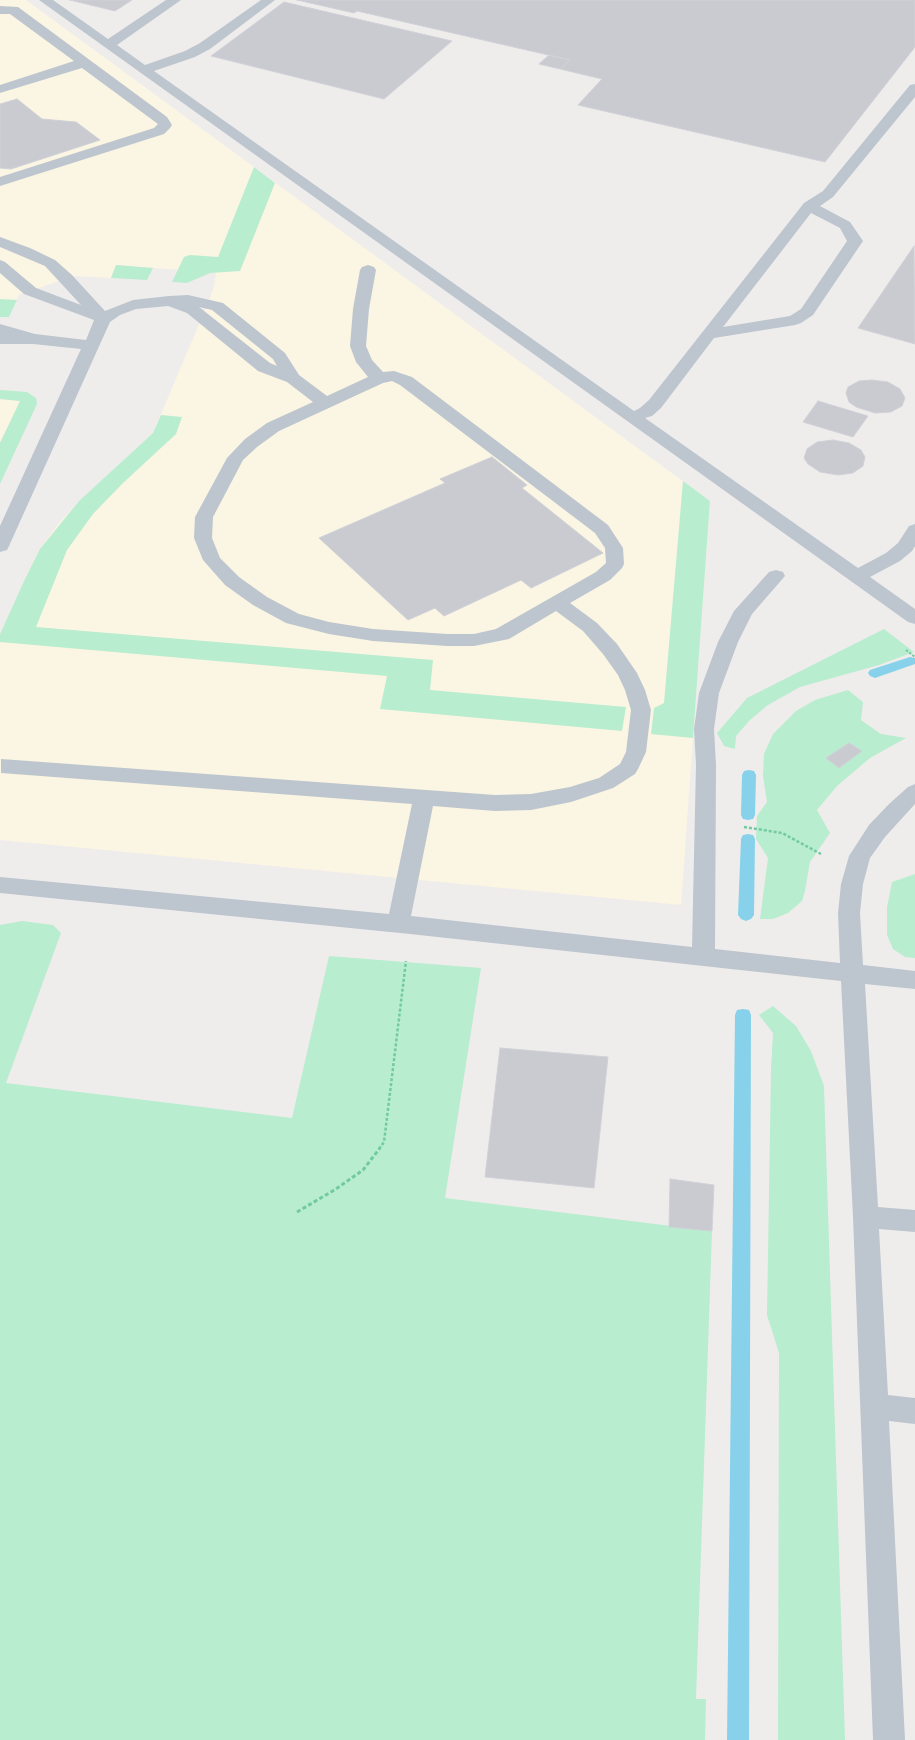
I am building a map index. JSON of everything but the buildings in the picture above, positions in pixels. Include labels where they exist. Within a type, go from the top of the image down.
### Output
[{"type":"street","points":[[45,0],[858,576],[915,618]]},
{"type":"street","points":[[108,45],[175,0]]},
{"type":"street","points":[[144,70],[190,54],[205,46],[269,0]]},
{"type":"street","points":[[0,10],[13,10],[162,120],[165,125],[159,131],[0,182]]},
{"type":"street","points":[[0,89],[83,63]]},
{"type":"street","points":[[634,417],[646,412],[655,404],[809,206],[828,194],[915,88]]},
{"type":"street","points":[[709,334],[795,320],[806,312],[855,241],[852,234],[844,225],[809,206]]},
{"type":"street","points":[[0,242],[25,251],[50,263],[66,278],[103,319]]},
{"type":"street","points":[[0,265],[30,291],[103,319]]},
{"type":"street","points":[[368,270],[360,309],[358,346],[364,362],[379,378]]},
{"type":"street","points":[[0,546],[103,319],[114,312],[132,305],[169,301],[193,310],[264,367],[293,378],[325,403]]},
{"type":"street","points":[[0,329],[33,339]]},
{"type":"street","points":[[0,339],[33,339],[91,345]]},
{"type":"street","points":[[394,376],[406,381],[602,529],[614,548],[615,564],[603,576],[502,634],[474,640],[447,640],[373,635],[329,628],[293,619],[260,601],[232,581],[212,560],[203,538],[204,517],[236,458],[251,443],[273,428],[379,378],[394,376]]},
{"type":"street","points":[[858,576],[893,557],[905,547],[915,530]]},
{"type":"street","points":[[703,957],[706,765],[704,729],[709,693],[728,642],[744,611],[776,576]]},
{"type":"street","points":[[1,766],[495,803],[531,802],[571,794],[606,783],[628,769],[636,752],[641,710],[635,690],[627,673],[610,648],[590,628],[557,602]]},
{"type":"street","points":[[889,1740],[866,1217],[849,913],[852,884],[860,856],[877,831],[915,792]]},
{"type":"street","points":[[404,924],[424,797]]},
{"type":"street","points":[[0,885],[404,924],[915,980]]},
{"type":"street","points":[[866,1217],[915,1221]]},
{"type":"street","points":[[875,1406],[915,1411]]},
{"type":"path","points":[[705,823],[782,833],[799,841],[855,874]]},
{"type":"path","points":[[297,1212],[336,1189],[363,1170],[384,1142],[404,924]]},
{"type":"shaded area","points":[[0,0],[26,0],[710,501],[681,905],[0,840],[0,634],[40,549],[58,524],[79,501],[153,433],[208,303],[214,286],[216,273],[116,265],[111,278],[73,276],[19,295],[9,317],[0,317]]},
{"type":"shaded area","points":[[0,399],[21,401],[0,442]]},
{"type":"green space","points":[[254,167],[275,183],[240,271],[210,273],[187,283],[172,282],[184,257],[190,255],[218,257]]},
{"type":"green space","points":[[116,265],[153,268],[147,280],[111,278]]},
{"type":"green space","points":[[0,299],[17,300],[9,317],[0,317]]},
{"type":"green space","points":[[0,390],[27,392],[36,398],[37,404],[0,484],[0,443],[20,401],[0,399]]},
{"type":"green space","points":[[161,415],[182,417],[176,434],[123,483],[93,514],[67,550],[36,627],[433,660],[430,690],[626,707],[622,731],[380,709],[387,676],[0,642],[0,634],[40,549],[79,501],[153,433]]},
{"type":"green space","points":[[683,481],[710,501],[693,738],[651,734],[654,708],[664,703]]},
{"type":"green space","points":[[884,629],[914,652],[879,665],[800,687],[768,705],[750,720],[736,736],[735,749],[724,746],[717,733],[747,698]]},
{"type":"green space","points":[[848,690],[863,702],[861,720],[881,734],[906,738],[870,758],[837,786],[817,810],[830,833],[810,862],[802,901],[788,913],[773,919],[760,919],[768,858],[756,839],[757,816],[767,802],[763,776],[764,754],[773,734],[796,711],[815,700]]},
{"type":"green space","points":[[915,874],[915,958],[905,957],[893,949],[887,935],[887,907],[892,882]]},
{"type":"green space","points":[[22,921],[53,925],[61,933],[6,1083],[292,1118],[329,956],[481,968],[445,1198],[712,1231],[696,1699],[706,1699],[705,1740],[0,1740],[0,925]]},
{"type":"green space","points":[[773,1006],[796,1026],[811,1051],[824,1086],[845,1740],[778,1740],[779,1353],[767,1315],[771,1069],[773,1033],[759,1015]]},
{"type":"waterway","points":[[875,673],[910,661]]},
{"type":"waterway","points":[[748,815],[749,775]]},
{"type":"waterway","points":[[746,915],[748,839]]},
{"type":"waterway","points":[[738,1740],[743,1015]]}]
